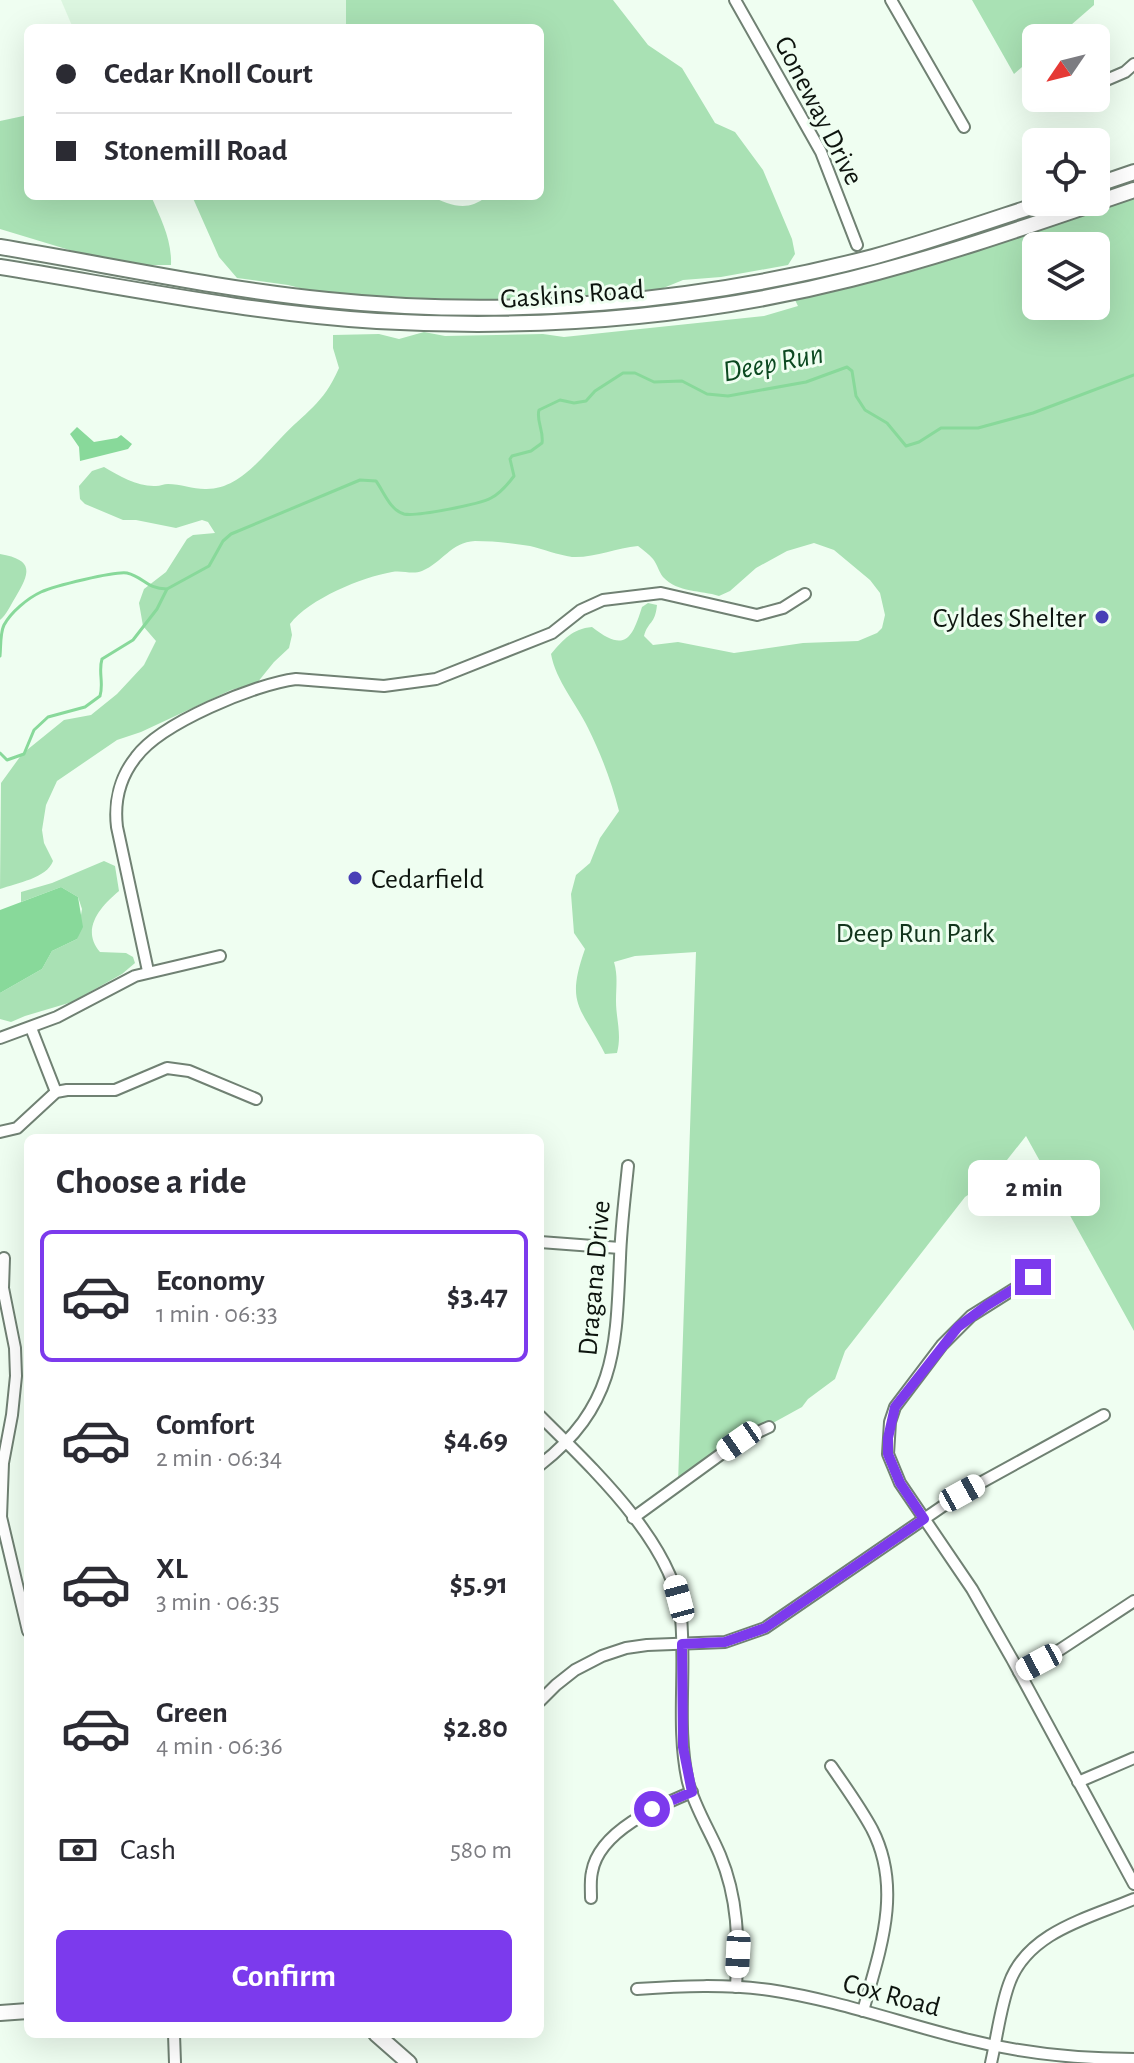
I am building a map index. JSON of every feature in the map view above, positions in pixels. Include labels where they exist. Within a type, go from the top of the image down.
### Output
[{"type":"main road","points":[[1110,180],[1134,172]]},
{"type":"main road","name":"Gaskins Road","points":[[0,267],[312,315],[465,324],[580,321],[642,316],[751,300],[849,280],[973,244],[1134,190]]},
{"type":"main road","name":"Gaskins Road","points":[[0,247],[221,286],[330,301],[473,308],[561,306],[661,297],[815,271],[948,235],[1022,210]]},
{"type":"main road","points":[[0,2013],[24,2011]]},
{"type":"main road","points":[[381,2038],[409,2063]]},
{"type":"street","name":"Goneway Drive","points":[[735,0],[811,132],[857,245]]},
{"type":"street","points":[[891,0],[964,127]]},
{"type":"street","points":[[1110,79],[1134,64]]},
{"type":"street","points":[[148,971],[117,827],[116,806],[122,781],[136,756],[170,729],[219,703],[283,681],[296,679],[384,686],[442,678],[552,633],[581,610],[603,600],[669,594],[757,615],[783,608],[805,594]]},
{"type":"street","points":[[0,1038],[57,1017],[111,987],[148,971],[220,956]]},
{"type":"street","points":[[31,1028],[56,1092]]},
{"type":"street","points":[[0,1132],[17,1128],[56,1092],[115,1090],[158,1071],[179,1068],[256,1099]]},
{"type":"street","name":"Dragana Drive","points":[[544,1461],[566,1442],[594,1405],[609,1371],[617,1329],[620,1248],[628,1166]]},
{"type":"street","points":[[544,1242],[620,1248]]},
{"type":"street","points":[[4,1258],[3,1288],[11,1319],[16,1363],[15,1395],[3,1448],[1,1517],[24,1606]]},
{"type":"street","points":[[1033,1277],[958,1327],[895,1407],[888,1454],[900,1483],[972,1589],[1134,1884]]},
{"type":"street","points":[[544,1697],[562,1679],[602,1656],[647,1645],[725,1642],[765,1628],[962,1493],[1104,1415]]},
{"type":"street","points":[[544,1420],[615,1492],[661,1557],[674,1581],[682,1619],[683,1747],[692,1792],[731,1887],[738,1934],[736,1987]]},
{"type":"street","points":[[633,1518],[739,1441],[769,1427]]},
{"type":"street","points":[[1019,1672],[1058,1651],[1134,1601]]},
{"type":"street","points":[[1078,1782],[1134,1758]]},
{"type":"street","points":[[831,1766],[872,1830],[881,1851],[888,1883],[886,1926],[863,2011]]},
{"type":"street","points":[[591,1898],[594,1867],[616,1834],[652,1809],[692,1792]]},
{"type":"street","points":[[991,2063],[1008,1985],[1027,1953],[1052,1934],[1134,1899]]},
{"type":"street","name":"Cox Road","points":[[637,1989],[707,1986],[786,1993],[995,2045],[1057,2055],[1134,2059]]},
{"type":"street","points":[[174,2038],[175,2063]]},
{"type":"shaded area","points":[[61,0],[363,0],[354,24],[71,24]]},
{"type":"shaded area","points":[[77,427],[94,442],[121,435],[132,444],[128,449],[80,461],[79,447],[70,434]]},
{"type":"shaded area","points":[[61,887],[78,897],[83,927],[77,939],[52,951],[42,969],[0,993],[0,910]]},
{"type":"green space","points":[[346,0],[613,0],[648,45],[682,68],[715,123],[735,132],[763,170],[792,239],[795,254],[788,265],[721,277],[683,280],[656,291],[505,302],[319,293],[237,278],[219,257],[194,200],[441,200],[466,206],[481,200],[544,200],[544,24],[346,24]]},
{"type":"green space","points":[[972,0],[1094,0],[1094,5],[1072,24],[1022,24],[1022,67],[1014,74]]},
{"type":"green space","points":[[24,116],[24,200],[153,200],[168,238],[171,265],[119,265],[0,229],[0,121]]},
{"type":"green space","name":"Deep Run Park","points":[[1134,198],[1134,1331],[1026,1136],[992,1179],[965,1197],[845,1351],[835,1379],[802,1407],[706,1460],[678,1483],[696,952],[635,956],[614,962],[618,1046],[617,1053],[605,1054],[578,1005],[576,983],[585,949],[574,933],[571,894],[576,875],[590,863],[600,838],[619,811],[597,748],[562,683],[551,654],[569,636],[585,628],[592,627],[612,639],[626,639],[635,627],[642,607],[648,603],[657,605],[655,616],[644,636],[653,645],[678,642],[734,653],[803,643],[858,641],[877,633],[882,628],[885,615],[880,593],[870,580],[834,550],[814,543],[787,551],[756,568],[730,591],[719,596],[669,582],[653,559],[638,546],[572,557],[517,544],[467,542],[422,571],[380,575],[323,598],[290,624],[292,635],[289,648],[257,683],[231,690],[117,740],[57,781],[46,805],[42,830],[44,843],[53,861],[50,867],[38,876],[0,889],[1,783],[22,754],[64,720],[91,715],[117,694],[144,665],[156,641],[143,626],[139,603],[144,589],[166,572],[187,539],[193,535],[215,533],[208,522],[202,520],[176,528],[123,520],[85,504],[80,499],[79,486],[92,471],[104,467],[149,486],[173,484],[205,489],[217,488],[238,479],[327,391],[339,368],[333,335],[379,334],[399,339],[424,332],[445,336],[543,334],[564,337],[764,316],[798,306],[795,300],[917,270],[1022,235],[1022,320],[1110,320],[1110,232],[1032,232],[1080,216],[1110,216],[1110,206]]},
{"type":"green space","points":[[0,554],[24,564],[26,575],[7,613],[0,620]]},
{"type":"green space","points":[[104,861],[115,866],[119,891],[95,918],[92,927],[94,943],[100,952],[126,953],[133,957],[135,963],[122,974],[72,1002],[11,1022],[0,1019],[0,993],[42,969],[52,951],[77,939],[82,909],[78,897],[61,887],[21,902],[21,892],[52,883]]},
{"type":"waterway","name":"Deep Run","points":[[0,753],[7,760],[24,754],[34,730],[48,717],[85,707],[100,696],[102,659],[133,640],[157,609],[167,589],[209,566],[223,541],[231,534],[360,480],[376,481],[391,505],[404,514],[421,514],[491,498],[514,476],[512,456],[531,451],[542,443],[539,410],[560,400],[574,403],[586,401],[595,391],[623,373],[635,373],[654,382],[682,381],[707,394],[728,396],[806,382],[847,367],[852,371],[856,396],[865,410],[887,423],[906,446],[941,428],[978,428],[1033,413],[1134,375]]},
{"type":"waterway","name":"Deep Run","points":[[0,656],[2,632],[7,620],[20,606],[41,592],[120,573],[167,589]]},
{"type":"place","name":"Cyldes Shelter","points":[[1102,617]]},
{"type":"place","name":"Cedarfield","points":[[355,878]]},
{"type":"route","points":[[652,1809],[692,1792],[683,1747],[682,1644],[725,1642],[765,1628],[924,1519],[892,1469],[888,1454],[890,1422],[895,1407],[958,1327],[1033,1277]]}]
